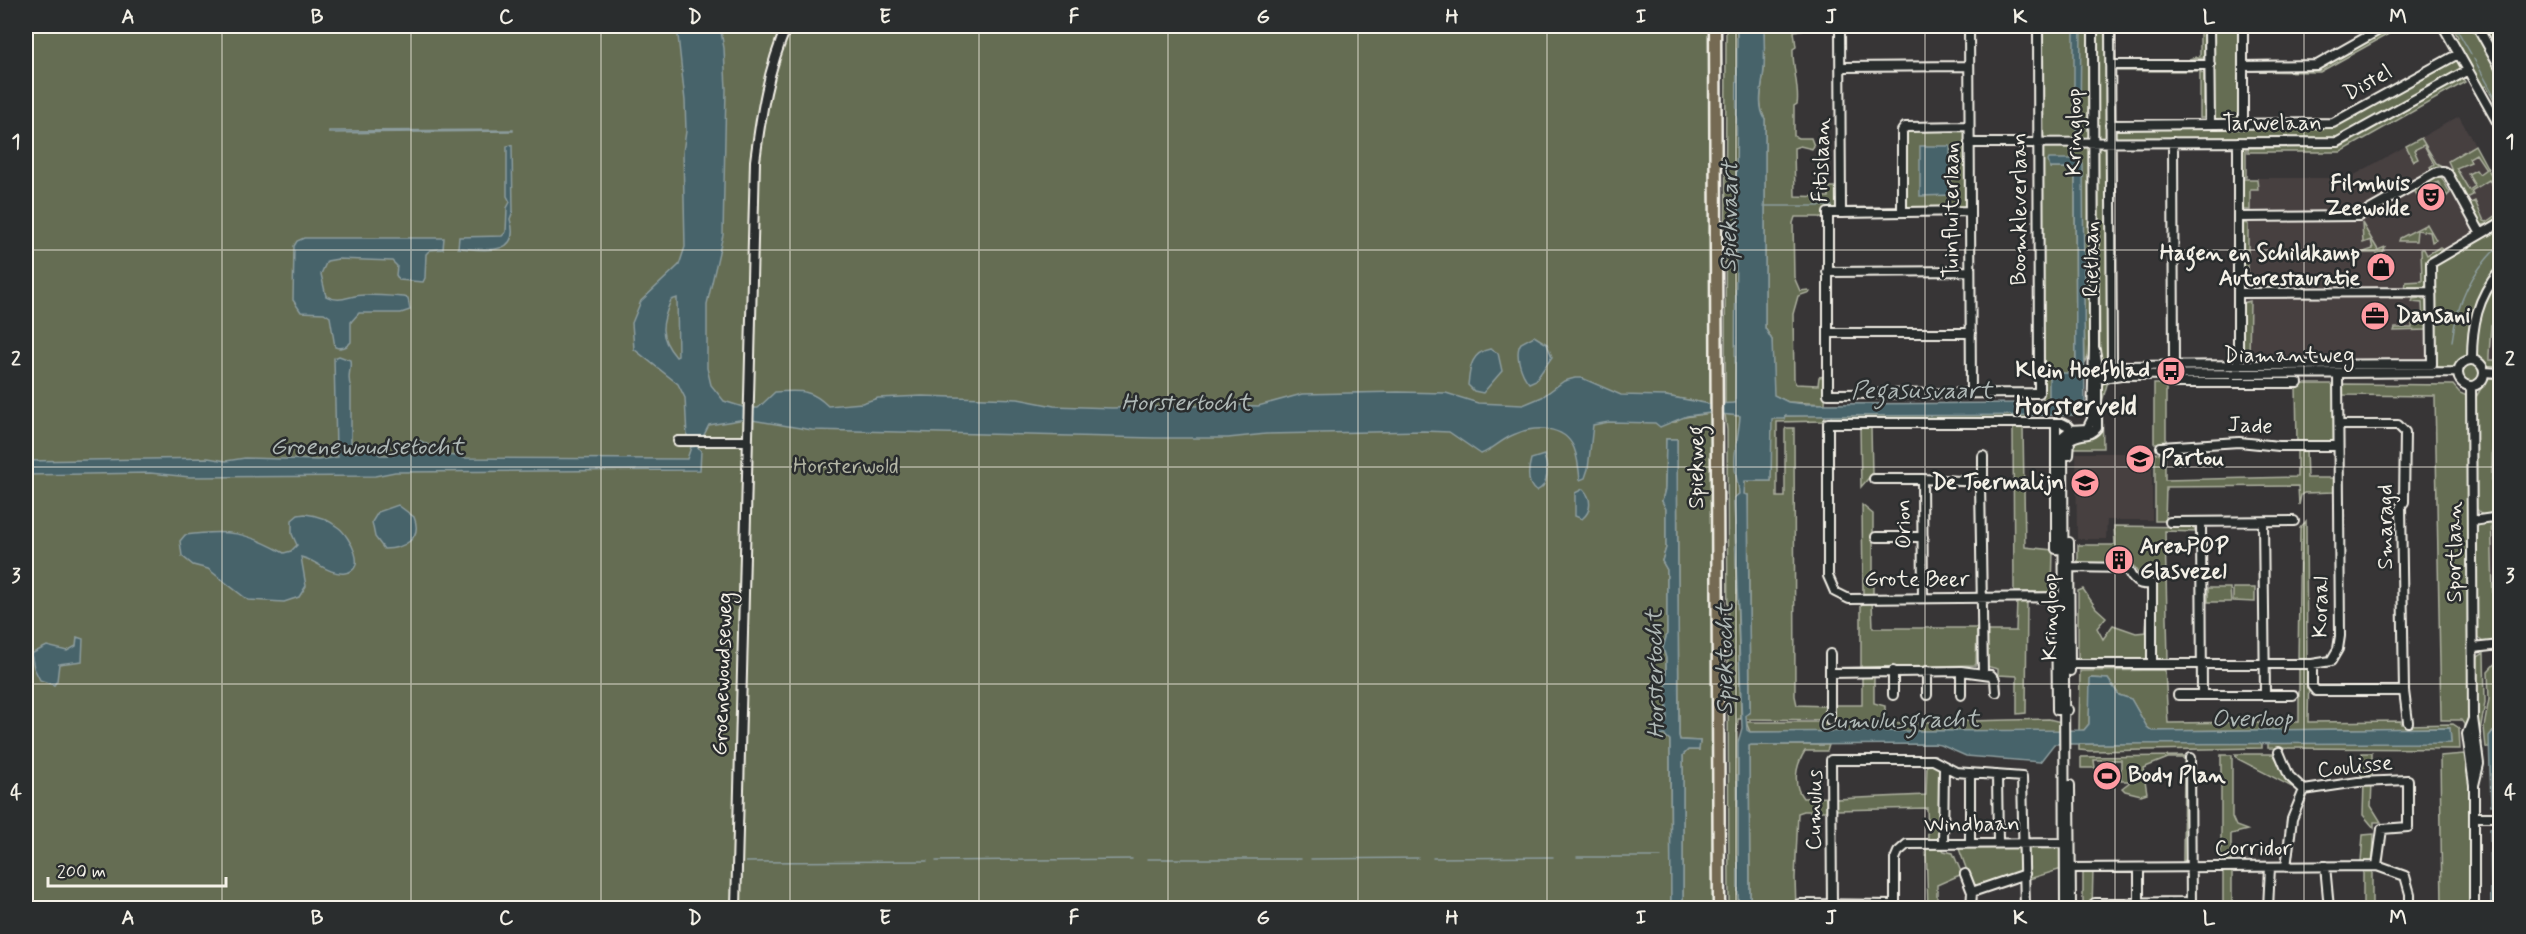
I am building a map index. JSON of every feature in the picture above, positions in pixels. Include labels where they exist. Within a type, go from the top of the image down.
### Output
[{"type":"main road","name":"Spiekweg","points":[[1715,26],[1719,909]]},
{"type":"street","name":"Groenewoudseweg","points":[[736,909],[755,161],[762,110],[770,75],[787,26]]},
{"type":"street","name":"Fitislaan","points":[[1840,26],[1841,213],[1828,213],[1828,394],[1971,393]]},
{"type":"street","name":"Tuinfluiterlaan","points":[[1969,26],[1971,393]]},
{"type":"street","name":"Boomkleverlaan","points":[[1971,393],[2040,393],[2038,26]]},
{"type":"street","name":"Kringloop","points":[[2065,909],[2068,868],[2067,664],[2063,597],[2068,443],[2071,434],[2090,435],[2097,428],[2094,346],[2093,26]]},
{"type":"street","name":"Rietlaan","points":[[2110,26],[2110,361],[2116,366],[2174,370]]},
{"type":"street","points":[[2209,26],[2210,124]]},
{"type":"street","points":[[2243,26],[2243,123]]},
{"type":"street","points":[[2243,66],[2317,64],[2386,26]]},
{"type":"street","points":[[2443,26],[2500,127]]},
{"type":"street","points":[[2477,26],[2500,68]]},
{"type":"street","name":"Distel","points":[[2110,125],[2333,123],[2458,54]]},
{"type":"street","points":[[2110,65],[2210,65]]},
{"type":"street","points":[[1842,67],[1969,66]]},
{"type":"street","name":"Tarwelaan","points":[[1970,143],[2338,142],[2468,70]]},
{"type":"street","points":[[1902,212],[1902,131],[1905,127],[1969,126]]},
{"type":"street","points":[[2173,142],[2174,383],[2285,379],[2298,383]]},
{"type":"street","points":[[2238,142],[2238,370],[2432,364]]},
{"type":"street","points":[[2238,217],[2359,216],[2437,172],[2443,171],[2448,174],[2481,234]]},
{"type":"street","points":[[1841,213],[1970,211]]},
{"type":"street","points":[[2432,373],[2431,263],[2500,223]]},
{"type":"street","points":[[1827,272],[1970,271]]},
{"type":"street","points":[[2472,359],[2472,338],[2477,311],[2489,286],[2500,271]]},
{"type":"street","points":[[2238,293],[2432,292]]},
{"type":"street","points":[[1828,333],[1971,333]]},
{"type":"street","points":[[2472,359],[2483,366],[2485,372],[2478,384],[2471,386],[2462,382],[2458,372],[2462,363],[2472,359]]},
{"type":"street","name":"Diamantweg","points":[[2095,375],[2174,370],[2238,370],[2285,379],[2338,374],[2458,372]]},
{"type":"street","points":[[2485,372],[2500,373]]},
{"type":"street","name":"Koraal","points":[[2067,664],[2312,664],[2331,661],[2339,643],[2338,374]]},
{"type":"street","name":"Sportlaan","points":[[2471,386],[2473,717],[2480,764],[2474,785],[2474,909]]},
{"type":"street","name":"Grote Beer","points":[[2056,423],[1828,423],[1828,576],[1835,591],[1849,599],[2063,597]]},
{"type":"street","points":[[2066,550],[2056,549],[2056,423],[2062,423],[2071,434]]},
{"type":"street","name":"Smaragd","points":[[2338,425],[2398,425],[2405,432],[2404,502],[2402,506],[2404,691],[2408,722]]},
{"type":"street","points":[[678,441],[748,441]]},
{"type":"street","name":"Jade","points":[[2161,447],[2239,442],[2279,446],[2338,446]]},
{"type":"street","points":[[1983,456],[1983,476],[1980,482],[1983,674]]},
{"type":"street","points":[[1874,479],[1922,480]]},
{"type":"street","name":"Orion","points":[[1923,598],[1922,480],[1980,482]]},
{"type":"street","points":[[2472,521],[2500,517]]},
{"type":"street","points":[[2170,522],[2294,521]]},
{"type":"street","points":[[2263,522],[2265,695]]},
{"type":"street","points":[[2201,523],[2200,664],[2202,695]]},
{"type":"street","points":[[1876,537],[1923,537]]},
{"type":"street","name":"Kringloop","points":[[2063,597],[2069,567],[2066,550]]},
{"type":"street","points":[[2069,567],[2127,568],[2131,579],[2142,585],[2152,584],[2152,664]]},
{"type":"street","points":[[2063,597],[2057,710],[2067,710]]},
{"type":"street","points":[[2473,648],[2500,645]]},
{"type":"street","points":[[1830,654],[1830,722]]},
{"type":"street","points":[[2312,664],[2312,686],[2316,691],[2404,691]]},
{"type":"street","points":[[1893,671],[1893,695]]},
{"type":"street","points":[[1927,671],[1927,695]]},
{"type":"street","points":[[1961,671],[1961,695]]},
{"type":"street","points":[[1830,673],[1961,671],[1991,675],[1995,680],[1996,692]]},
{"type":"street","points":[[2178,695],[2293,695]]},
{"type":"street","name":"Coulisse","points":[[2279,752],[2289,776],[2304,790]]},
{"type":"street","points":[[2095,903],[2188,905],[2190,758]]},
{"type":"street","name":"Cumulus","points":[[1832,906],[1831,760],[1933,760],[1940,761],[1944,767],[1956,772],[2022,777],[2024,843]]},
{"type":"street","points":[[1943,843],[1944,767]]},
{"type":"street","points":[[1970,773],[1970,843]]},
{"type":"street","points":[[1997,775],[1998,843]]},
{"type":"street","name":"Coulisse","points":[[2304,790],[2358,782],[2408,780],[2408,827],[2382,829],[2377,866]]},
{"type":"street","name":"Coulisse","points":[[2286,867],[2292,819],[2304,790]]},
{"type":"street","points":[[2474,817],[2500,817]]},
{"type":"street","points":[[2024,843],[2025,909]]},
{"type":"street","name":"Windbaan","points":[[1895,907],[1895,859],[1898,852],[1907,844],[2068,843]]},
{"type":"street","points":[[2325,866],[2330,909]]},
{"type":"street","name":"Corridor","points":[[2068,868],[2377,866],[2405,876],[2410,894],[2410,909]]},
{"type":"street","points":[[2268,909],[2270,867]]},
{"type":"street","name":"Kringloop","points":[[2068,868],[2071,909]]},
{"type":"street","points":[[2139,868],[2139,903]]},
{"type":"street","points":[[1965,874],[1971,892],[1971,909]]},
{"type":"street","points":[[1971,892],[2025,874]]},
{"type":"street","points":[[1799,904],[1895,907]]},
{"type":"shaded area","points":[[2459,116],[2500,190],[2500,233],[2444,371],[2239,370],[2238,178],[2349,178]]},
{"type":"shaded area","points":[[2500,288],[2500,630],[2490,602],[2488,305]]},
{"type":"shaded area","points":[[2076,453],[2152,453],[2152,520],[2107,520],[2106,539],[2077,539]]},
{"type":"green space","name":"Horsterwold","points":[[26,26],[1711,26],[1712,397],[1710,404],[1666,396],[1661,426],[1668,422],[1676,422],[1679,418],[1710,413],[1713,426],[1716,908],[1683,908],[1683,755],[1688,750],[1699,750],[1700,741],[1680,740],[1679,736],[1677,439],[1666,439],[1665,489],[1662,501],[1666,509],[1666,548],[1662,561],[1667,570],[1667,634],[1663,648],[1666,658],[1667,720],[1664,735],[1670,740],[1671,908],[26,908]]},
{"type":"green space","points":[[1726,26],[1737,26],[1736,400],[1735,403],[1725,405]]},
{"type":"green space","points":[[1764,26],[1805,26],[1805,29],[1794,31],[1796,47],[1793,49],[1793,55],[1798,99],[1794,106],[1794,136],[1811,138],[1814,146],[1812,149],[1800,146],[1794,148],[1795,196],[1829,197],[1830,187],[1839,187],[1839,207],[1836,210],[1825,210],[1824,220],[1819,217],[1795,217],[1793,223],[1794,277],[1800,291],[1810,292],[1798,296],[1793,314],[1794,380],[1796,384],[1818,385],[1819,377],[1826,376],[1825,404],[1788,402],[1773,395],[1772,340],[1765,328],[1765,119],[1760,101],[1764,63]]},
{"type":"green space","points":[[2042,26],[2090,26],[2089,137],[2085,141],[2045,140],[2041,137],[2043,135]]},
{"type":"green space","points":[[2097,26],[2108,26],[2106,139],[2100,140],[2098,136]]},
{"type":"green space","points":[[2200,26],[2204,26],[2204,58],[2189,59],[2200,56]]},
{"type":"green space","points":[[2212,26],[2240,26],[2240,120],[2238,122],[2214,122],[2212,119]]},
{"type":"green space","points":[[2395,26],[2403,26],[2320,72],[2251,71],[2251,68],[2322,67]]},
{"type":"green space","points":[[2452,26],[2473,26],[2500,74],[2500,122],[2495,112],[2499,109],[2486,86],[2481,88],[2454,40],[2458,37]]},
{"type":"green space","points":[[2480,26],[2500,26],[2500,61]]},
{"type":"green space","points":[[2457,59],[2463,66],[2460,71],[2337,139],[2114,140],[2113,129],[2117,128],[2334,126]]},
{"type":"green space","points":[[2117,67],[2124,69],[2199,69],[2201,67],[2201,71],[2117,71]]},
{"type":"green space","points":[[2200,72],[2204,73],[2204,118],[2200,118]]},
{"type":"green space","points":[[2462,78],[2465,82],[2341,152],[2248,152],[2248,148],[2341,147]]},
{"type":"green space","points":[[1906,131],[1967,131],[1967,209],[1907,209]]},
{"type":"green space","points":[[2421,138],[2436,163],[2442,166],[2433,171],[2430,167],[2434,164],[2424,145],[2414,150],[2418,159],[2414,161],[2406,146]]},
{"type":"green space","points":[[2246,145],[2246,177],[2240,177],[2242,147]]},
{"type":"green space","points":[[2475,145],[2495,182],[2492,184],[2489,180],[2471,191],[2473,195],[2465,199],[2447,168],[2452,170],[2448,161]],"holes":[[[2476,154],[2486,169],[2479,174],[2476,170],[2468,174],[2475,186],[2469,190],[2456,168],[2471,162],[2469,158]]]},
{"type":"green space","points":[[2045,146],[2089,147],[2091,173],[2090,353],[2085,363],[2081,161],[2073,159],[2050,168],[2072,168],[2075,172],[2076,364],[2049,403],[2043,403],[2041,151]]},
{"type":"green space","points":[[2103,146],[2108,150],[2109,371],[2105,370],[2100,361],[2098,150]]},
{"type":"green space","points":[[2438,176],[2442,178],[2450,193],[2447,196],[2438,182],[2417,195],[2413,189]]},
{"type":"green space","points":[[2241,179],[2257,179],[2258,189],[2250,189],[2250,210],[2241,210]]},
{"type":"green space","points":[[2475,201],[2484,221],[2487,222],[2500,213],[2500,217],[2489,224],[2480,225],[2468,204]]},
{"type":"green space","points":[[2243,223],[2248,224],[2248,286],[2241,286],[2240,227]]},
{"type":"green space","points":[[2362,223],[2378,250],[2385,247],[2383,253],[2361,253],[2373,249],[2371,240],[2363,243]]},
{"type":"green space","points":[[2427,224],[2436,240],[2432,242],[2430,232],[2417,230],[2416,241],[2399,241],[2400,238]]},
{"type":"green space","points":[[2500,228],[2500,268],[2476,304],[2471,321],[2467,356],[2456,368],[2439,369],[2436,363],[2436,267],[2438,263]]},
{"type":"green space","points":[[2440,247],[2443,250],[2428,258],[2427,283],[2424,289],[2405,289],[2406,282],[2422,281],[2421,249],[2424,249],[2427,255]]},
{"type":"green space","points":[[2500,276],[2500,325],[2491,325],[2489,360],[2500,360],[2500,369],[2486,367],[2478,359],[2475,346],[2481,315]]},
{"type":"green space","points":[[2391,296],[2423,296],[2423,299],[2426,299],[2427,330],[2394,331],[2395,328],[2412,328],[2412,323],[2423,322],[2422,303],[2412,302],[2413,299],[2420,298],[2390,298]]},
{"type":"green space","points":[[2250,301],[2249,358],[2241,358],[2242,303]]},
{"type":"green space","points":[[2468,365],[2474,365],[2479,373],[2477,379],[2468,381],[2463,376],[2463,370]]},
{"type":"green space","points":[[2426,368],[2426,371],[2244,371],[2245,369]]},
{"type":"green space","points":[[2487,378],[2500,378],[2500,389],[2494,394],[2491,504],[2493,601],[2500,616],[2500,641],[2484,643],[2477,637],[2477,528],[2483,516],[2476,508],[2476,397]]},
{"type":"green space","points":[[2108,381],[2102,402],[2103,448],[2070,448],[2076,440],[2098,433],[2100,386]]},
{"type":"green space","points":[[2154,384],[2166,384],[2166,443],[2154,443]]},
{"type":"green space","points":[[2296,384],[2336,384],[2336,442],[2297,442]]},
{"type":"green space","points":[[2343,384],[2453,385],[2460,393],[2467,396],[2470,716],[2464,736],[2464,724],[2461,720],[2441,720],[2435,396],[2343,395]]},
{"type":"green space","points":[[1725,414],[1740,416],[1739,494],[1734,498],[1741,715],[1741,719],[1738,719],[1737,732],[1738,908],[1729,908],[1727,430]]},
{"type":"green space","points":[[2027,414],[2026,421],[1831,422],[1831,415]]},
{"type":"green space","points":[[1825,415],[1825,421],[1777,422],[1777,497],[1785,497],[1785,430],[1794,428],[1795,696],[1797,705],[1828,706],[1828,720],[1745,719],[1746,714],[1750,712],[1748,495],[1744,495],[1745,481],[1771,481],[1771,419],[1785,416]]},
{"type":"green space","points":[[1860,427],[1871,427],[1872,474],[1861,487]]},
{"type":"green space","points":[[2013,428],[2023,428],[2025,547],[2053,550],[2052,592],[2014,592]]},
{"type":"green space","points":[[2297,449],[2306,449],[2307,478],[2334,478],[2334,492],[2304,493],[2301,495],[2299,505],[2298,486],[2166,487],[2165,521],[2155,521],[2155,453],[2165,454],[2165,480],[2297,477]]},
{"type":"green space","points":[[1862,505],[1873,514],[1873,594],[1863,594]]},
{"type":"green space","points":[[2306,521],[2307,661],[2298,661],[2300,528]]},
{"type":"green space","points":[[2114,526],[2194,527],[2195,532],[2165,531],[2168,660],[2155,659],[2154,577],[2139,575],[2132,564],[2078,564],[2078,545],[2115,545]]},
{"type":"green space","points":[[2208,588],[2230,588],[2231,602],[2208,602]]},
{"type":"green space","points":[[2233,588],[2255,588],[2255,602],[2233,601]]},
{"type":"green space","points":[[2083,589],[2096,608],[2106,617],[2097,628],[2103,639],[2113,625],[2136,633],[2146,632],[2147,614],[2150,614],[2150,659],[2146,663],[2078,663],[2078,591]]},
{"type":"green space","points":[[2017,599],[2027,599],[2026,713],[2017,714],[2017,676],[1998,675],[1998,669],[1986,666],[1985,631],[2016,631]]},
{"type":"green space","points":[[1861,601],[1872,601],[1873,628],[1977,628],[1976,665],[1861,668]]},
{"type":"green space","points":[[2484,653],[2485,703],[2480,731],[2482,744],[2479,747],[2476,663],[2478,657]]},
{"type":"green space","points":[[2500,658],[2500,732],[2492,732],[2489,748],[2486,748],[2484,727],[2489,699],[2488,671]]},
{"type":"green space","points":[[2299,668],[2309,668],[2308,722],[2401,721],[2401,724],[2408,725],[2453,724],[2459,728],[2460,749],[2268,748],[2268,742],[2451,743],[2450,728],[2268,730],[2268,722],[2299,722]]},
{"type":"green space","points":[[2165,670],[2168,723],[2262,722],[2262,730],[2152,731],[2147,727],[2131,699],[2119,695],[2108,679],[2091,678],[2089,724],[2084,730],[2079,731],[2080,671]]},
{"type":"green space","points":[[1862,673],[1874,673],[1874,703],[1885,706],[1885,723],[2049,719],[2061,722],[2061,731],[1833,732],[1832,705],[1862,705]]},
{"type":"green space","points":[[1746,722],[1828,722],[1829,732],[1750,732]]},
{"type":"green space","points":[[2262,742],[2262,748],[2079,750],[2079,744]]},
{"type":"green space","points":[[1749,745],[1829,745],[1827,751],[1805,751],[1796,774],[1797,787],[1803,798],[1830,797],[1828,811],[1798,813],[1796,908],[1750,908]]},
{"type":"green space","points":[[2362,753],[2372,753],[2372,775],[2361,776]]},
{"type":"green space","points":[[2235,754],[2273,754],[2296,789],[2238,759]]},
{"type":"green space","points":[[2464,754],[2470,788],[2470,908],[2442,908],[2440,756]]},
{"type":"green space","points":[[2221,755],[2232,755],[2232,817],[2236,826],[2247,830],[2231,834],[2231,862],[2221,862]]},
{"type":"green space","points":[[2185,756],[2186,860],[2183,861],[2184,758],[2168,758],[2143,768],[2147,793],[2141,795],[2122,788],[2131,781],[2121,781],[2121,760],[2094,760],[2095,768],[2081,768],[2081,757]]},
{"type":"green space","points":[[1927,761],[1942,769],[1939,840],[1928,840],[1927,808],[1836,810],[1836,799],[1926,795]]},
{"type":"green space","points":[[2364,782],[2372,782],[2371,806],[2381,822],[2374,822],[2374,828],[2363,815]]},
{"type":"green space","points":[[2496,830],[2500,830],[2500,908],[2497,908]]},
{"type":"green space","points":[[2374,834],[2373,862],[2361,862],[2363,835]]},
{"type":"green space","points":[[2022,845],[2022,872],[1974,890],[1958,846]]},
{"type":"green space","points":[[2028,845],[2062,845],[2062,869],[2029,879]]},
{"type":"green space","points":[[1940,846],[1944,851],[1953,853],[1962,874],[1937,885],[1937,908],[1928,908],[1926,847]]},
{"type":"green space","points":[[2363,868],[2372,869],[2372,908],[2363,908]]},
{"type":"green space","points":[[2223,869],[2232,869],[2232,908],[2223,908]]},
{"type":"green space","points":[[2093,870],[2092,908],[2083,908],[2083,871]]},
{"type":"water","points":[[677,26],[720,26],[724,48],[726,89],[723,235],[707,304],[707,368],[711,385],[724,401],[746,408],[758,408],[775,392],[791,391],[810,393],[828,406],[862,403],[878,398],[922,396],[1018,399],[1054,406],[1112,408],[1258,406],[1302,394],[1398,392],[1446,393],[1478,403],[1523,405],[1542,397],[1564,381],[1575,378],[1582,378],[1621,395],[1666,396],[1710,404],[1735,403],[1737,26],[1764,26],[1764,63],[1760,101],[1765,119],[1765,328],[1772,340],[1774,395],[1788,402],[1805,404],[2049,403],[2049,373],[2070,373],[2076,364],[2075,172],[2072,168],[2050,168],[2048,161],[2049,159],[2073,159],[2083,163],[2085,415],[1785,416],[1784,419],[1772,419],[1771,481],[1745,481],[1744,494],[1748,495],[1750,713],[1746,715],[1747,730],[1750,732],[2084,730],[2089,724],[2090,678],[2108,679],[2119,695],[2131,699],[2147,727],[2152,731],[2450,728],[2451,743],[2054,744],[2040,762],[1966,756],[1934,744],[1751,745],[1749,746],[1750,908],[1738,908],[1738,742],[1742,728],[1734,498],[1739,494],[1735,460],[1740,416],[1710,413],[1687,416],[1660,427],[1655,423],[1609,422],[1593,425],[1588,469],[1585,478],[1580,480],[1574,448],[1569,440],[1547,429],[1521,432],[1481,454],[1449,432],[1424,431],[1266,434],[1228,438],[1154,438],[812,430],[746,419],[709,425],[703,437],[687,437],[685,398],[678,384],[634,349],[632,323],[641,301],[679,265],[685,247],[683,152],[686,131]],"holes":[[[677,298],[678,356],[676,357],[670,350],[663,330],[663,323],[671,300]]]},
{"type":"water","points":[[2074,26],[2081,26],[2080,130],[2074,127]]},
{"type":"water","points":[[513,130],[329,133],[329,131]]},
{"type":"water","points":[[512,145],[511,240],[506,245],[489,250],[458,248],[459,237],[502,236],[506,232],[507,208],[510,202],[507,196],[507,146]]},
{"type":"water","points":[[1920,146],[1950,146],[1951,195],[1920,196]]},
{"type":"water","points":[[304,238],[444,238],[443,249],[430,250],[426,254],[423,282],[399,280],[396,275],[397,266],[392,261],[338,259],[327,261],[321,274],[326,296],[336,299],[359,295],[404,297],[408,298],[410,310],[401,313],[359,313],[351,322],[351,342],[339,348],[335,347],[330,317],[324,313],[301,312],[293,300],[294,246],[297,241]]},
{"type":"water","points":[[1534,336],[1547,344],[1552,357],[1536,380],[1529,383],[1521,369],[1518,352],[1521,343]]},
{"type":"water","points":[[1490,349],[1498,353],[1502,371],[1483,393],[1474,391],[1468,385],[1472,362],[1478,354]]},
{"type":"water","name":"Groenewoudsetocht","points":[[339,356],[350,360],[351,446],[354,452],[358,452],[366,445],[371,446],[380,455],[394,455],[406,444],[416,440],[426,444],[439,455],[461,456],[462,458],[687,459],[691,447],[697,446],[701,451],[700,470],[395,472],[375,476],[190,477],[150,473],[26,475],[26,461],[208,458],[226,461],[245,458],[318,460],[338,457],[334,358]]},
{"type":"water","points":[[1666,439],[1677,439],[1679,736],[1680,740],[1700,741],[1699,750],[1688,750],[1683,755],[1683,908],[1671,908],[1670,740],[1664,735],[1656,738],[1667,720],[1666,658],[1663,648],[1667,634],[1667,570],[1662,561],[1666,548],[1666,509],[1662,501],[1665,489]]},
{"type":"water","points":[[1544,455],[1547,470],[1546,481],[1541,489],[1536,491],[1529,481],[1530,463],[1531,459]]},
{"type":"water","points":[[1583,489],[1590,504],[1588,512],[1582,519],[1575,516],[1575,493]]},
{"type":"water","points":[[398,505],[414,517],[416,531],[410,541],[404,545],[384,549],[375,537],[372,522],[378,512]]},
{"type":"water","points":[[305,514],[323,518],[343,532],[355,552],[356,566],[352,571],[339,573],[301,557],[306,586],[299,597],[284,602],[248,600],[208,569],[193,565],[182,556],[180,541],[185,535],[213,532],[247,536],[284,553],[291,551],[297,545],[292,534],[292,520],[298,515]]},
{"type":"water","points":[[77,637],[83,639],[82,661],[59,664],[57,681],[54,685],[40,680],[31,654],[47,646],[67,651],[76,646]]},
{"type":"water","points":[[2492,732],[2500,732],[2500,738],[2497,738],[2498,805],[2491,805],[2489,736]]},
{"type":"water","points":[[2494,827],[2498,831],[2497,908],[2491,908],[2490,829]]},
{"type":"waterway","points":[[2455,26],[2471,54]]},
{"type":"waterway","points":[[2474,59],[2500,106]]},
{"type":"waterway","points":[[1764,206],[1832,206]]},
{"type":"waterway","points":[[2452,341],[2454,327],[2467,288],[2481,266],[2500,245]]},
{"type":"waterway","points":[[1433,858],[1553,857]]},
{"type":"waterway","points":[[1577,857],[1661,857]]},
{"type":"waterway","points":[[1311,859],[1418,858]]},
{"type":"waterway","points":[[936,861],[1132,859]]},
{"type":"waterway","points":[[1147,859],[1301,859]]},
{"type":"waterway","points":[[746,862],[927,861]]},
{"type":"place","name":"Filmhuis Zeewolde","points":[[2431,197]]},
{"type":"place","name":"Hagen en Schildkamp Autorestauratie","points":[[2381,267]]},
{"type":"place","name":"Dansani","points":[[2375,316]]},
{"type":"place","name":"Klein Hoefblad","points":[[2171,371]]},
{"type":"place","name":"Partou","points":[[2140,459]]},
{"type":"place","name":"De Toermalijn","points":[[2085,483]]},
{"type":"place","name":"AreaPOP Glasvezel","points":[[2119,560]]},
{"type":"place","name":"Body Plan","points":[[2107,776]]},
{"type":"district","name":"Horsterveld","points":[[2076,407]]},
{"type":"water label","name":"Spiekvaart","points":[[1730,217]]},
{"type":"water label","name":"Pegasusvaart","points":[[1922,391]]},
{"type":"water label","name":"Horstertocht","points":[[1186,403]]},
{"type":"water label","name":"Spiektocht","points":[[1725,659]]},
{"type":"water label","name":"Horstertocht","points":[[1656,674]]},
{"type":"water label","name":"Overloop","points":[[2252,719]]},
{"type":"water label","name":"Cumulusgracht","points":[[1899,721]]}]
